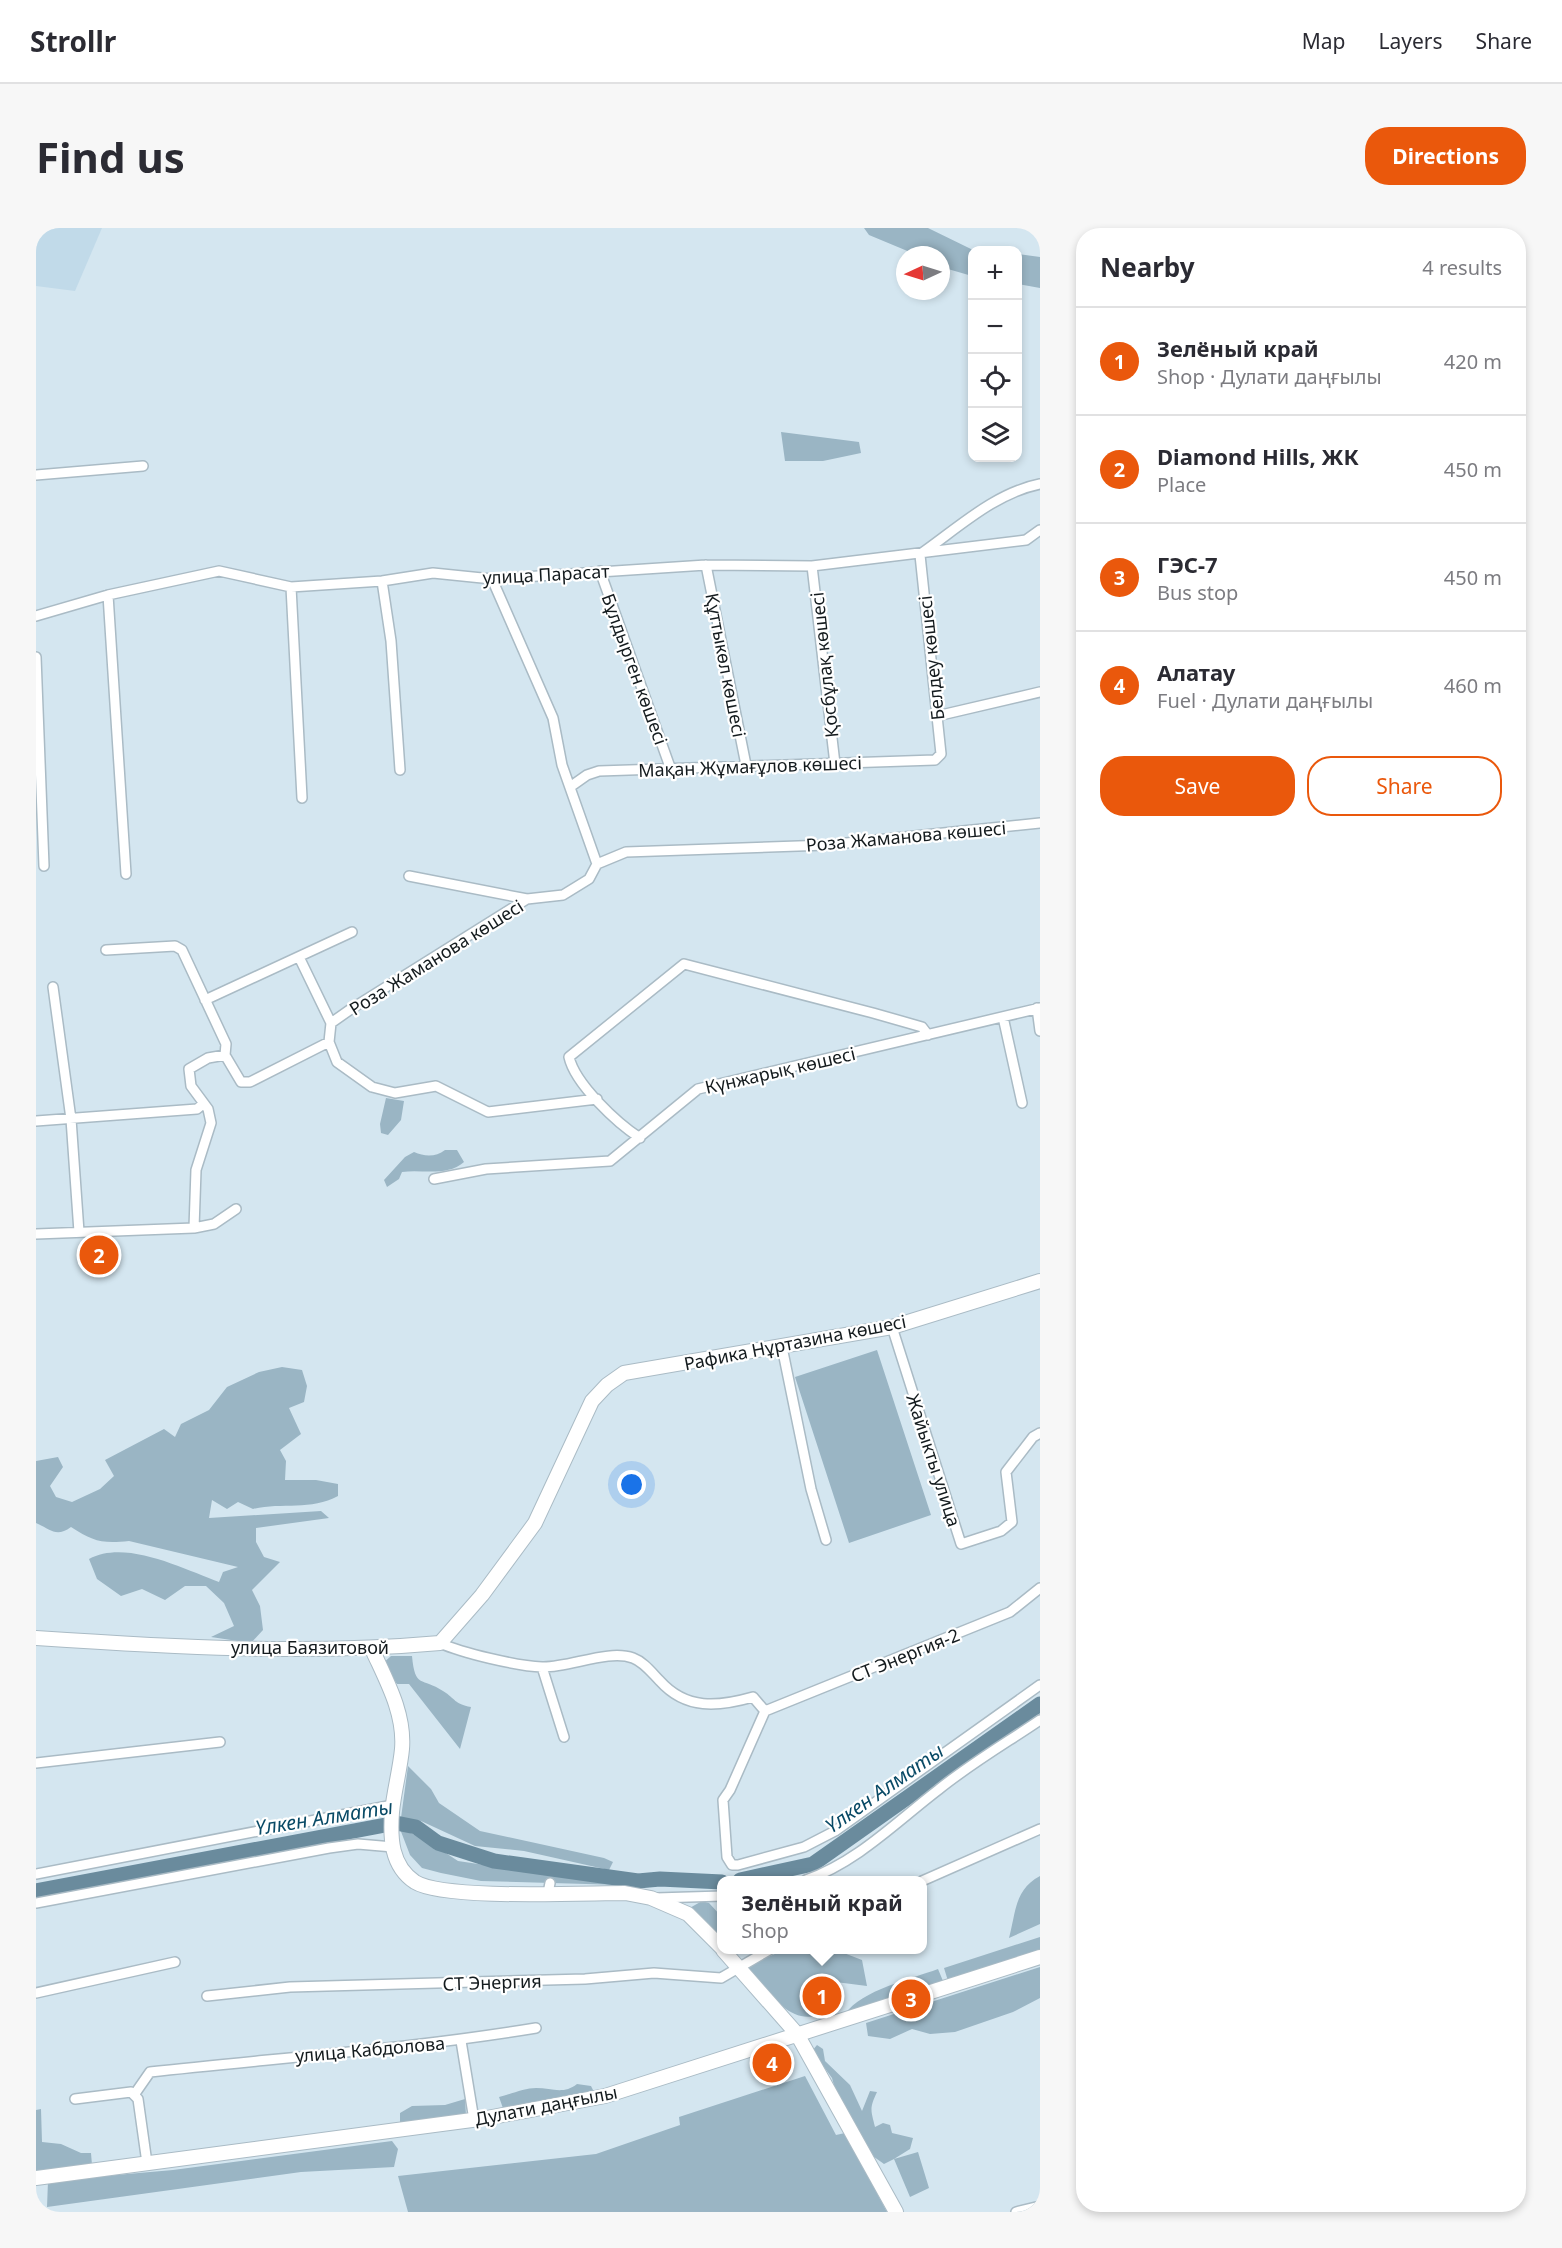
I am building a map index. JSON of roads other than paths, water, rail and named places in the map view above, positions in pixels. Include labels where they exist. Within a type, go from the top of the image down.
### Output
[{"type":"street","points":[[36,475],[143,466]]},
{"type":"street","points":[[920,555],[1001,498],[1022,488],[1040,484]]},
{"type":"street","name":"улица Парасат","points":[[36,616],[108,595],[219,571],[291,587],[382,581],[433,573],[492,579],[706,566],[813,566],[920,555],[1026,540],[1040,531]]},
{"type":"street","name":"Белдеу көшесі","points":[[920,555],[941,754],[935,760]]},
{"type":"street","name":"Құттыкөл көшесі","points":[[706,566],[746,765]]},
{"type":"street","name":"Қосбұлақ көшесі","points":[[813,566],[835,764]]},
{"type":"street","name":"Бұлдырген көшесі","points":[[600,571],[670,767]]},
{"type":"street","points":[[492,579],[553,718],[562,765],[597,864]]},
{"type":"street","points":[[382,581],[391,641],[400,770]]},
{"type":"street","points":[[291,587],[302,798]]},
{"type":"street","points":[[108,595],[126,874]]},
{"type":"street","points":[[36,657],[44,866]]},
{"type":"street","points":[[937,716],[1040,692]]},
{"type":"street","name":"Мақан Жұмағұлов көшесі","points":[[570,787],[587,775],[599,771],[935,760]]},
{"type":"street","name":"Роза Жаманова көшесі","points":[[329,1042],[331,1023],[527,899],[562,895],[576,889],[589,879],[597,864],[626,852],[827,845],[1040,823]]},
{"type":"street","points":[[409,876],[527,899]]},
{"type":"street","points":[[206,1000],[352,932]]},
{"type":"street","points":[[106,950],[175,946],[182,950],[226,1044],[225,1055],[242,1082],[250,1082],[329,1042],[337,1062],[372,1087],[395,1093],[436,1086],[488,1112],[597,1099]]},
{"type":"street","points":[[299,957],[331,1023]]},
{"type":"street","points":[[640,1138],[597,1099],[572,1070],[569,1057],[684,964],[873,1013],[922,1028],[928,1035]]},
{"type":"street","points":[[53,987],[71,1119],[79,1232]]},
{"type":"street","points":[[1038,1008],[1040,1031]]},
{"type":"street","name":"Күнжарық көшесі","points":[[434,1179],[486,1169],[610,1161],[698,1089],[1038,1008]]},
{"type":"street","points":[[1003,1017],[1022,1102]]},
{"type":"street","points":[[194,1228],[196,1170],[211,1123],[211,1115],[191,1086],[189,1069],[208,1058],[225,1055]]},
{"type":"street","points":[[36,1121],[197,1108],[203,1104]]},
{"type":"street","points":[[36,1234],[194,1228],[214,1224],[236,1209]]},
{"type":"street","name":"Рафика Нұртазина көшесі","points":[[440,1643],[482,1595],[535,1523],[592,1401],[607,1385],[624,1373],[892,1327],[1040,1281]]},
{"type":"street","name":"Жайыкты улица","points":[[892,1327],[961,1544],[1001,1531],[1012,1522],[1006,1472],[1033,1437],[1040,1432]]},
{"type":"street","points":[[782,1347],[811,1489],[826,1540]]},
{"type":"street","name":"СТ Энергия-2","points":[[765,1711],[1010,1612],[1040,1588]]},
{"type":"street","name":"улица Баязитовой","points":[[36,1638],[145,1645],[372,1649],[440,1643]]},
{"type":"street","points":[[440,1643],[457,1650],[542,1667],[621,1655],[643,1663],[666,1688],[684,1700],[713,1706],[753,1697],[765,1711],[730,1790],[723,1800],[727,1857],[732,1865],[804,1847],[835,1831],[1040,1685]]},
{"type":"street","points":[[372,1649],[393,1696],[402,1737],[392,1810],[392,1840],[403,1872],[417,1883],[455,1892],[549,1888],[625,1893],[651,1899],[688,1914],[717,1944]]},
{"type":"street","points":[[542,1667],[564,1737]]},
{"type":"street","points":[[819,1876],[857,1855],[940,1788],[1040,1720]]},
{"type":"street","points":[[36,1763],[220,1742]]},
{"type":"street","points":[[36,1874],[392,1810]]},
{"type":"street","points":[[927,1879],[1040,1829]]},
{"type":"street","points":[[36,1903],[329,1848],[392,1840]]},
{"type":"street","points":[[651,1899],[717,1896]]},
{"type":"street","points":[[727,1954],[797,2034],[896,2212]]},
{"type":"street","name":"СТ Энергия","points":[[207,1996],[290,1987],[585,1979],[654,1973],[721,1978],[762,1954]]},
{"type":"street","name":"Дулати даңғылы","points":[[36,2178],[474,2120],[605,2096],[1040,1957]]},
{"type":"street","points":[[36,1993],[176,1962]]},
{"type":"street","points":[[460,2041],[536,2028]]},
{"type":"street","name":"улица Кабдолова","points":[[134,2095],[150,2072],[460,2041],[474,2120]]},
{"type":"street","points":[[75,2099],[131,2092],[138,2099],[147,2163]]},
{"type":"street","points":[[1016,2212],[1040,2206]]},
{"type":"waterway","name":"Үлкен Алматы","points":[[758,1876],[813,1864],[1040,1704]]},
{"type":"waterway","name":"Үлкен Алматы","points":[[36,1891],[396,1823],[416,1827],[438,1843],[494,1861],[638,1881],[660,1879],[717,1882]]},
{"type":"place","name":"Diamond Hills, ЖК","points":[[99,1255]]},
{"type":"place","name":"Зелёный край","points":[[822,1996]]},
{"type":"place","name":"ГЭС-7","points":[[911,1999]]},
{"type":"place","name":"Алатау","points":[[772,2063]]}]
